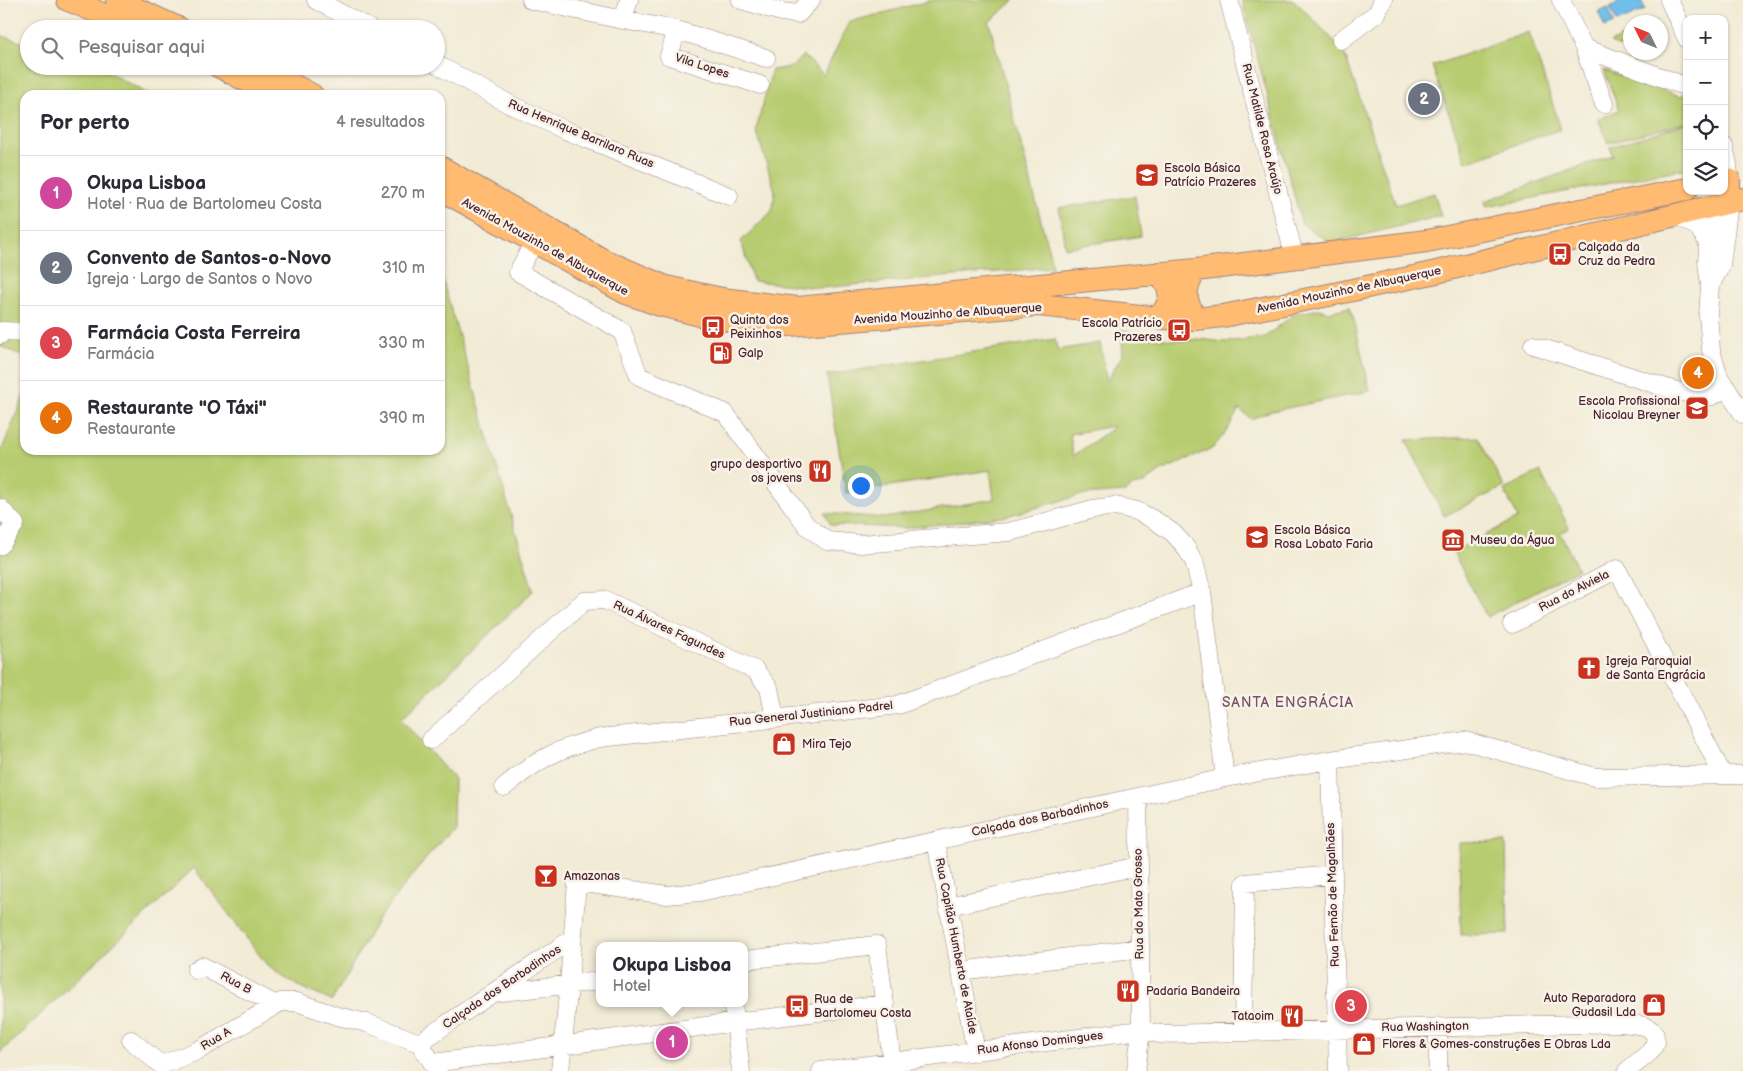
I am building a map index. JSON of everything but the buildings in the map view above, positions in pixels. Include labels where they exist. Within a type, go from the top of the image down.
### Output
[{"type":"main road","points":[[68,0],[117,20]]},
{"type":"main road","points":[[129,2],[163,20]]},
{"type":"main road","points":[[236,75],[265,90]]},
{"type":"main road","points":[[275,75],[303,90]]},
{"type":"main road","name":"Avenida Mouzinho de Albuquerque","points":[[445,169],[603,260],[666,287],[722,299],[798,308],[1295,259],[1435,240],[1683,190]]},
{"type":"main road","name":"Avenida Mouzinho de Albuquerque","points":[[445,192],[626,293],[657,304],[716,319],[790,325],[1039,305],[1159,318],[1196,319],[1223,316],[1442,271],[1611,230],[1674,214],[1718,195]]},
{"type":"main road","points":[[1611,205],[1616,208],[1622,219],[1620,224],[1611,230]]},
{"type":"main road","points":[[1435,240],[1442,271]]},
{"type":"main road","points":[[1196,270],[1187,283],[1186,296],[1190,309],[1196,319]]},
{"type":"main road","points":[[1159,273],[1167,284],[1170,296],[1166,308],[1159,318]]},
{"type":"street","points":[[316,0],[353,20]]},
{"type":"street","points":[[531,0],[676,30],[766,58]]},
{"type":"street","points":[[623,20],[629,0]]},
{"type":"street","points":[[741,0],[781,12],[798,14],[811,0]]},
{"type":"street","name":"Rua Matilde Rosa Araújo","points":[[1229,0],[1295,259]]},
{"type":"street","points":[[1341,40],[1376,14],[1383,0]]},
{"type":"street","points":[[1561,0],[1584,48],[1604,104]]},
{"type":"street","points":[[1669,0],[1683,30]]},
{"type":"street","name":"Vila Lopes","points":[[676,30],[669,56],[760,85]]},
{"type":"street","points":[[1584,48],[1683,86]]},
{"type":"street","name":"Rua Henrique Barrilaro Ruas","points":[[445,69],[509,104],[565,130],[729,196]]},
{"type":"street","points":[[1726,195],[1708,243],[1707,262],[1710,286],[1708,315],[1714,364],[1726,388],[1743,414]]},
{"type":"street","points":[[1710,286],[1721,266],[1727,195]]},
{"type":"street","points":[[1674,214],[1698,227],[1708,243]]},
{"type":"street","points":[[534,242],[518,272],[622,331],[639,376],[725,413],[807,526],[827,541],[861,544],[1009,532],[1093,509],[1115,506],[1137,511],[1156,521],[1172,533],[1184,545],[1194,561],[1202,592],[1225,778]]},
{"type":"street","points":[[0,335],[2,331],[20,332]]},
{"type":"street","points":[[1533,345],[1676,391],[1712,396],[1726,388]]},
{"type":"street","points":[[0,508],[15,524],[0,546]]},
{"type":"street","name":"Rua do Alviela","points":[[1512,624],[1617,569],[1723,775]]},
{"type":"street","name":"Rua General Justiniano Padrel","points":[[504,787],[528,767],[553,753],[578,743],[600,738],[898,705],[1202,592]]},
{"type":"street","name":"Rua Álvares Fagundes","points":[[431,740],[584,601],[605,600],[755,670],[769,688],[775,718]]},
{"type":"street","name":"Calçada dos Barbadinhos","points":[[419,1043],[572,939],[576,882],[667,895],[700,892],[1225,778],[1330,760],[1466,741],[1595,777],[1743,775]]},
{"type":"street","name":"Rua Fernão de Magalhães","points":[[1330,760],[1338,1071]]},
{"type":"street","name":"Rua do Mato Grosso","points":[[1136,1071],[1141,1030],[1138,797]]},
{"type":"street","name":"Rua Capitão Humberto de Ataíde","points":[[936,841],[976,1052]]},
{"type":"street","points":[[948,906],[1139,866]]},
{"type":"street","points":[[1243,1032],[1245,883],[1332,875]]},
{"type":"street","points":[[560,1071],[572,939]]},
{"type":"street","points":[[748,960],[877,945],[893,1067]]},
{"type":"street","points":[[960,971],[1140,948]]},
{"type":"street","name":"Rua B","points":[[196,970],[202,966],[276,1005]]},
{"type":"street","points":[[491,994],[596,982]]},
{"type":"street","points":[[276,1005],[281,1002],[297,1002],[337,1016],[367,1023],[419,1043],[436,1067],[562,1046],[885,1004]]},
{"type":"street","name":"Rua A","points":[[132,1040],[161,1065],[197,1051],[276,1005]]},
{"type":"street","points":[[733,1007],[741,1071]]},
{"type":"street","name":"Rua Washington","points":[[1141,1030],[1160,1034],[1624,1023],[1645,1026],[1654,1032],[1656,1042],[1650,1052],[1627,1071]]},
{"type":"street","points":[[1438,1027],[1438,1071]]},
{"type":"street","name":"Rua Afonso Domingues","points":[[820,1071],[893,1067],[976,1052],[1141,1030]]},
{"type":"green space","points":[[933,0],[1015,0],[989,22],[1053,267],[820,288],[753,281],[741,241],[772,211],[775,191],[756,130],[772,70],[792,67],[803,55],[824,75],[849,22]]},
{"type":"green space","points":[[1242,0],[1294,0],[1343,50],[1396,205],[1434,193],[1441,216],[1331,243],[1302,224]]},
{"type":"green space","points":[[1529,32],[1561,129],[1466,162],[1432,66]]},
{"type":"green space","points":[[0,35],[20,42],[20,75],[113,75],[141,90],[20,90],[20,355],[0,346]]},
{"type":"green space","points":[[1623,36],[1623,48],[1610,43]]},
{"type":"green space","points":[[1604,70],[1680,96],[1683,95],[1683,123],[1608,143],[1598,119],[1619,110]]},
{"type":"green space","points":[[1683,124],[1683,169],[1487,207],[1485,201],[1613,155],[1610,147]]},
{"type":"green space","points":[[1135,196],[1141,236],[1065,248],[1059,208]]},
{"type":"green space","points":[[445,288],[533,591],[401,719],[454,779],[453,827],[378,919],[332,1001],[306,990],[267,965],[194,868],[0,1053],[0,454],[20,405],[20,455],[445,455]]},
{"type":"green space","points":[[1349,307],[1354,320],[1370,391],[1268,412],[1251,419],[1239,409],[1226,432],[1213,448],[1161,471],[1143,484],[1132,486],[1125,492],[1081,495],[1003,517],[906,528],[831,525],[825,513],[885,518],[994,499],[990,470],[846,493],[827,375],[1055,339],[1057,350],[1100,343],[1107,381],[1123,354],[1121,329],[1147,337],[1183,341],[1197,339],[1225,342],[1265,337],[1294,314],[1320,309],[1329,312]],"holes":[[[1114,427],[1073,456],[1070,434]]]},
{"type":"green space","points":[[1478,437],[1504,487],[1444,516],[1406,440]]},
{"type":"green space","points":[[1540,471],[1569,528],[1560,533],[1578,569],[1487,617],[1453,552],[1518,518],[1504,490]]},
{"type":"green space","points":[[1506,842],[1508,934],[1461,935],[1459,843]]},
{"type":"water","points":[[1625,0],[1641,0],[1645,10],[1633,15],[1623,15],[1623,19],[1617,22],[1610,7]]},
{"type":"water","points":[[1608,8],[1614,23],[1605,27],[1598,12]]},
{"type":"place","name":"Convento de Santos-o-Novo","points":[[1424,99]]},
{"type":"place","name":"Escola Básica Patrício Prazeres","points":[[1147,175]]},
{"type":"place","name":"Calçada da Cruz da Pedra","points":[[1560,254]]},
{"type":"place","name":"Quinta dos Peixinhos","points":[[713,327]]},
{"type":"place","name":"Escola Patrício Prazeres","points":[[1179,330]]},
{"type":"place","name":"Galp","points":[[721,353]]},
{"type":"place","name":"Restaurante \"O Táxi\"","points":[[1698,373]]},
{"type":"place","name":"Escola Profissional Nicolau Breyner","points":[[1697,408]]},
{"type":"place","name":"grupo desportivo os jovens","points":[[820,471]]},
{"type":"place","name":"Escola Básica Rosa Lobato Faria","points":[[1257,537]]},
{"type":"place","name":"Museu da Água","points":[[1453,540]]},
{"type":"place","name":"Igreja Paroquial de Santa Engrácia","points":[[1589,668]]},
{"type":"place","name":"Mira Tejo","points":[[784,744]]},
{"type":"place","name":"Amazonas","points":[[546,876]]},
{"type":"place","name":"Padaria Bandeira","points":[[1128,991]]},
{"type":"place","name":"Auto Reparadora Gudasil Lda","points":[[1654,1005]]},
{"type":"place","name":"Rua de Bartolomeu Costa","points":[[797,1006]]},
{"type":"place","name":"Farmácia Costa Ferreira","points":[[1351,1006]]},
{"type":"place","name":"Tataoim","points":[[1292,1016]]},
{"type":"place","name":"Okupa Lisboa","points":[[672,1042]]},
{"type":"place","name":"Flores & Gomes-construções E Obras Lda","points":[[1364,1044]]},
{"type":"district","name":"SANTA ENGRÁCIA","points":[[1288,702]]}]
